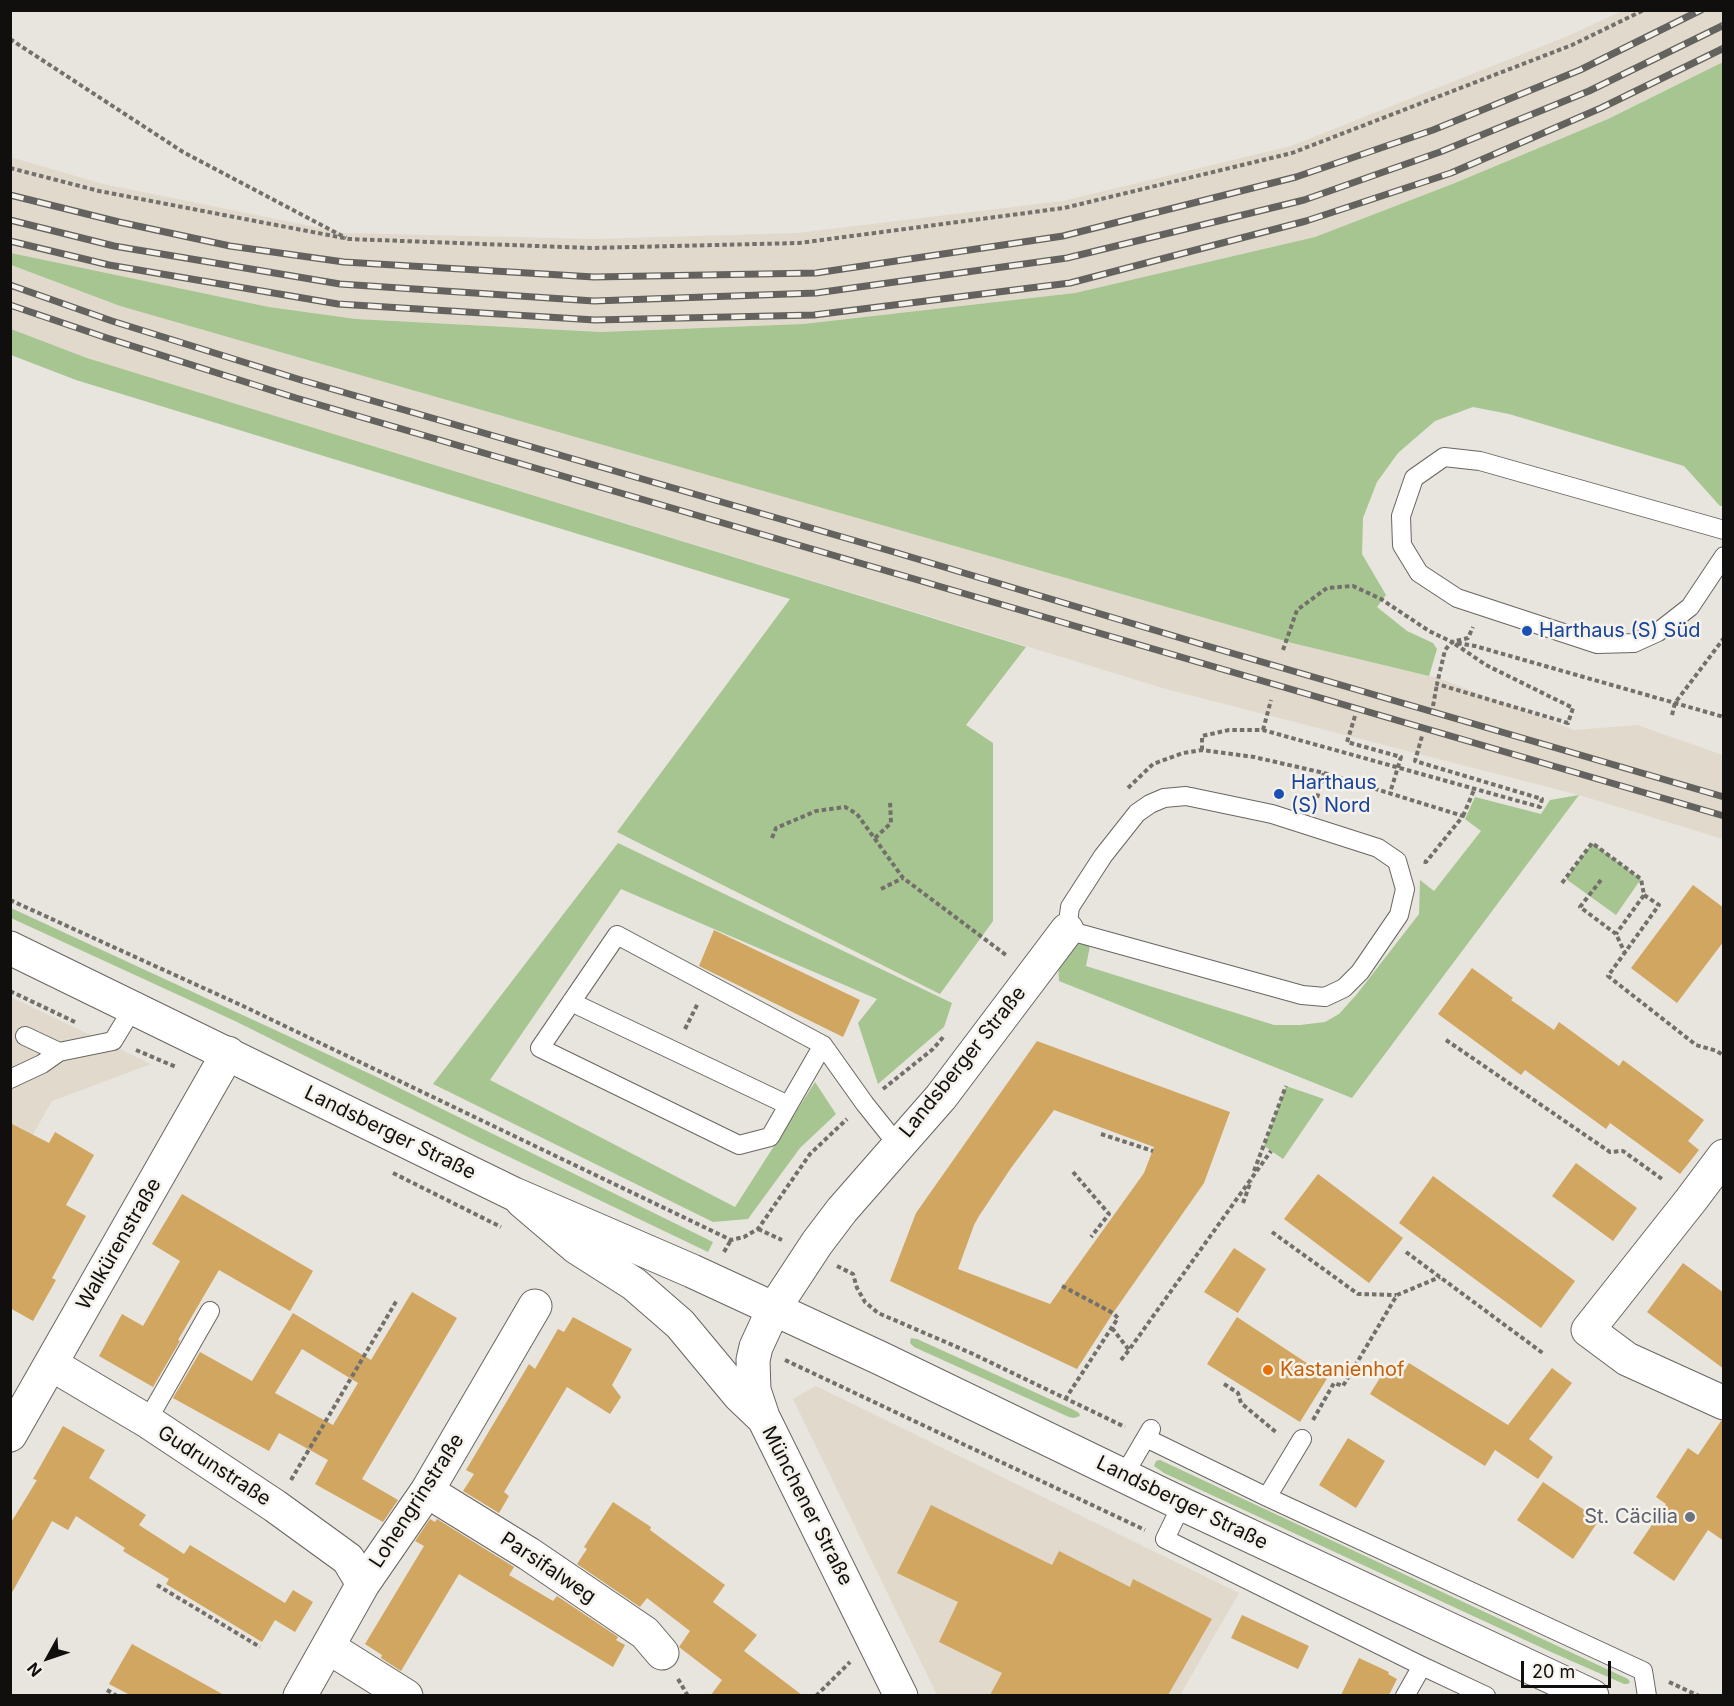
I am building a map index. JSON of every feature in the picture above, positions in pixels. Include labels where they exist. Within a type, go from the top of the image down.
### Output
[{"type":"street","name":"Landsberger Straße","points":[[773,1310],[835,1218],[897,1144],[941,1097],[1067,930]]},
{"type":"street","name":"Landsberger Straße","points":[[10,948],[514,1194],[692,1271],[1182,1504],[1592,1695]]},
{"type":"street","name":"Walkürenstraße","points":[[10,1435],[228,1053]]},
{"type":"street","points":[[1724,1156],[1588,1330],[1627,1359],[1724,1403]]},
{"type":"street","points":[[514,1194],[576,1248],[634,1284],[674,1319],[739,1395],[763,1417]]},
{"type":"street","name":"Lohengrinstraße","points":[[300,1695],[363,1584],[427,1491],[535,1306]]},
{"type":"street","name":"Münchener Straße","points":[[773,1310],[753,1359],[754,1390],[763,1417],[901,1695]]},
{"type":"street","name":"Gudrunstraße","points":[[51,1364],[147,1421],[275,1506],[348,1559],[363,1584]]},
{"type":"street","name":"Parsifalweg","points":[[427,1491],[529,1554],[645,1634],[662,1653]]},
{"type":"street","points":[[328,1647],[406,1695]]},
{"type":"lane","points":[[1724,530],[1480,462],[1444,457],[1414,478],[1401,516],[1402,545],[1419,573],[1457,598],[1597,644],[1634,643],[1658,632],[1690,607],[1724,556]]},
{"type":"lane","points":[[1186,796],[1272,814],[1378,848],[1397,861],[1405,889],[1399,915],[1360,972],[1344,988],[1325,997],[1302,995],[1067,930],[1070,907],[1103,856],[1137,813],[1164,798],[1186,796]]},
{"type":"lane","points":[[823,1045],[770,1137],[739,1146],[540,1048],[617,935],[823,1045],[897,1144]]},
{"type":"lane","points":[[571,1002],[788,1105]]},
{"type":"lane","points":[[10,1079],[42,1064],[59,1052],[113,1041],[133,1008]]},
{"type":"lane","points":[[25,1036],[59,1052]]},
{"type":"lane","points":[[147,1421],[210,1311]]},
{"type":"lane","points":[[1124,1475],[1149,1433],[1267,1497],[1644,1671],[1647,1695]]},
{"type":"lane","points":[[1267,1497],[1300,1443]]},
{"type":"lane","points":[[1164,1539],[1182,1504]]},
{"type":"lane","name":"Landsberger Straße","points":[[1164,1539],[1422,1666],[1486,1695]]},
{"type":"lane","points":[[1405,1695],[1422,1666]]},
{"type":"path","points":[[10,168],[99,191],[349,239],[591,248],[799,243],[1064,208],[1292,153],[1572,45],[1644,10]]},
{"type":"path","points":[[10,39],[183,152],[349,239]]},
{"type":"path","points":[[1283,650],[1297,610],[1328,588],[1353,586],[1452,642],[1486,665],[1573,708],[1568,723],[1437,684]]},
{"type":"path","points":[[1672,715],[1675,703],[1724,638]]},
{"type":"path","points":[[1452,642],[1475,646],[1724,717]]},
{"type":"path","points":[[1433,706],[1445,650],[1452,642]]},
{"type":"path","points":[[1263,730],[1271,700]]},
{"type":"path","points":[[1354,716],[1347,742],[1401,757],[1390,793]]},
{"type":"path","points":[[1202,750],[1202,736],[1229,730],[1263,730],[1540,807],[1542,798],[1415,761],[1422,736]]},
{"type":"path","points":[[1121,795],[1153,764],[1183,753],[1202,750],[1254,757],[1324,773],[1462,816]]},
{"type":"path","points":[[1309,826],[1324,773]]},
{"type":"path","points":[[1397,861],[1426,862],[1462,816],[1474,790]]},
{"type":"path","points":[[875,838],[891,823],[890,801]]},
{"type":"path","points":[[772,838],[776,828],[816,811],[845,807],[857,814],[903,878],[1006,955]]},
{"type":"path","points":[[1562,883],[1592,843],[1641,879],[1644,895],[1659,905],[1608,976],[1696,1045],[1717,1051],[1724,1056]]},
{"type":"path","points":[[881,889],[903,878]]},
{"type":"path","points":[[1601,880],[1580,908],[1616,934],[1625,953]]},
{"type":"path","points":[[1616,934],[1644,895]]},
{"type":"path","points":[[10,900],[243,1006],[405,1086],[731,1240],[744,1237],[758,1229],[810,1154],[865,1104],[933,1049],[947,1033]]},
{"type":"path","points":[[1000,964],[1013,947]]},
{"type":"path","points":[[1446,1040],[1610,1152],[1623,1151],[1662,1179]]},
{"type":"path","points":[[1243,1203],[1286,1086]]},
{"type":"path","points":[[1101,1134],[1153,1151]]},
{"type":"path","points":[[1121,1360],[1271,1150]]},
{"type":"path","points":[[1073,1172],[1109,1214],[1091,1237]]},
{"type":"path","points":[[392,1173],[509,1231]]},
{"type":"path","points":[[1272,1232],[1358,1294],[1397,1295],[1440,1277]]},
{"type":"path","points":[[1406,1252],[1544,1354]]},
{"type":"path","points":[[1062,1286],[1113,1313],[1118,1318],[1066,1398]]},
{"type":"path","points":[[1224,1384],[1238,1393],[1241,1403],[1288,1443],[1300,1443],[1334,1383],[1343,1386],[1397,1295]]},
{"type":"path","points":[[275,1506],[397,1300]]},
{"type":"path","points":[[878,1313],[1149,1433]]},
{"type":"path","points":[[1112,1328],[1129,1350]]},
{"type":"path","points":[[842,1386],[1164,1539]]},
{"type":"path","points":[[157,1585],[260,1647]]},
{"type":"path","points":[[816,1695],[874,1640]]},
{"type":"path","points":[[107,1690],[117,1695]]},
{"type":"shaded area","points":[[1622,11],[1723,11],[1723,62],[1608,119],[1455,183],[1315,237],[1075,293],[803,324],[601,332],[356,319],[269,307],[11,253],[10,157],[103,184],[345,233],[593,239],[797,233],[1063,201],[1291,146],[1568,36]]},
{"type":"shaded area","points":[[10,265],[120,306],[1292,643],[1438,678],[1574,730],[1637,725],[1723,755],[1723,839],[1579,795],[1166,689],[87,358],[11,329]]},
{"type":"shaded area","points":[[11,997],[151,1064],[52,1101],[11,1173]]},
{"type":"shaded area","points":[[816,1386],[1239,1593],[1180,1695],[937,1695],[793,1399]]},
{"type":"green space","points":[[1723,62],[1723,506],[1720,506],[1684,466],[1509,414],[1473,407],[1435,421],[1398,453],[1377,482],[1363,518],[1362,554],[1386,595],[1377,607],[1407,631],[1433,643],[1437,649],[1429,676],[1292,643],[120,306],[11,265],[11,253],[269,307],[356,319],[601,332],[803,324],[1075,293],[1315,237],[1455,183],[1608,119]]},
{"type":"green space","points":[[11,329],[87,358],[1026,647],[966,725],[993,743],[993,921],[940,994],[617,832],[790,599],[76,380],[11,355]]},
{"type":"green space","points":[[1579,795],[1352,1098],[1059,981],[1058,962],[1076,944],[1085,944],[1090,946],[1086,966],[1274,1025],[1325,1022],[1339,1014],[1357,994],[1419,914],[1420,880],[1434,891],[1481,831],[1465,819],[1475,797],[1541,814],[1550,800]]},
{"type":"green space","points":[[618,843],[952,1003],[944,1027],[878,1084],[858,1023],[877,999],[621,889],[490,1080],[735,1207],[815,1082],[836,1114],[800,1148],[748,1219],[713,1222],[433,1084]]},
{"type":"green space","points":[[1592,843],[1641,879],[1616,915],[1566,879]]},
{"type":"green space","points":[[11,908],[379,1078],[713,1242],[708,1252],[476,1141],[235,1021],[11,918]]},
{"type":"green space","points":[[1286,1086],[1324,1099],[1283,1159],[1264,1146]]},
{"type":"green space","points":[[911,1338],[1074,1410],[1080,1416],[1069,1417],[914,1347],[910,1343]]},
{"type":"green space","points":[[1160,1460],[1628,1679],[1630,1682],[1624,1684],[1551,1652],[1164,1473],[1154,1466],[1156,1461]]},
{"type":"building","points":[[1693,885],[1724,908],[1724,941],[1677,1003],[1631,968]]},
{"type":"building","points":[[714,930],[860,1000],[843,1037],[699,966]]},
{"type":"building","points":[[1472,968],[1513,998],[1511,1000],[1554,1030],[1559,1022],[1619,1066],[1623,1060],[1704,1120],[1688,1141],[1699,1150],[1680,1174],[1610,1123],[1606,1129],[1525,1070],[1521,1075],[1438,1014]]},
{"type":"building","points":[[1037,1041],[1230,1112],[1204,1183],[1113,1313],[1077,1369],[890,1281],[916,1213]],"holes":[[[1054,1110],[1154,1147],[1144,1173],[1050,1304],[958,1269],[979,1216]]]},
{"type":"building","points":[[10,1123],[49,1143],[55,1132],[94,1155],[66,1205],[86,1216],[52,1278],[56,1280],[33,1321],[10,1308]]},
{"type":"building","points":[[1576,1163],[1637,1208],[1613,1241],[1552,1196]]},
{"type":"building","points":[[1318,1174],[1403,1238],[1369,1283],[1284,1219]]},
{"type":"building","points":[[1433,1176],[1575,1281],[1541,1328],[1399,1223]]},
{"type":"building","points":[[182,1194],[313,1271],[290,1311],[219,1270],[153,1387],[99,1356],[122,1314],[143,1326],[180,1261],[152,1244]]},
{"type":"building","points":[[1234,1248],[1266,1269],[1238,1313],[1204,1292]]},
{"type":"building","points":[[1683,1263],[1724,1293],[1724,1369],[1647,1312]]},
{"type":"building","points":[[412,1292],[457,1318],[362,1479],[398,1500],[383,1522],[315,1484],[328,1460],[279,1433],[269,1451],[173,1398],[200,1352],[252,1381],[293,1313],[371,1360]],"holes":[[[302,1349],[358,1383],[333,1425],[275,1393]]]},
{"type":"building","points":[[573,1317],[632,1349],[612,1385],[621,1397],[610,1414],[567,1387],[504,1492],[509,1496],[499,1513],[463,1491],[474,1474],[466,1470],[529,1364],[535,1369],[558,1329],[564,1332]]},
{"type":"building","name":"Kastanienhof","points":[[1237,1317],[1328,1377],[1300,1422],[1207,1364]]},
{"type":"building","points":[[1409,1363],[1508,1425],[1552,1368],[1572,1383],[1529,1439],[1553,1457],[1538,1479],[1495,1450],[1485,1466],[1370,1394],[1386,1368],[1400,1377]]},
{"type":"building","name":"St. Cäcilia","points":[[1721,1421],[1724,1421],[1724,1541],[1708,1530],[1674,1581],[1633,1553],[1666,1504],[1656,1497],[1688,1448],[1698,1455]]},
{"type":"building","points":[[63,1426],[105,1450],[89,1478],[146,1515],[139,1525],[184,1554],[190,1545],[285,1603],[293,1590],[313,1602],[295,1632],[275,1620],[262,1642],[166,1584],[169,1579],[123,1551],[125,1548],[76,1516],[68,1530],[52,1521],[10,1596],[10,1524],[37,1480],[33,1479]]},
{"type":"building","points":[[1348,1438],[1385,1461],[1356,1508],[1319,1485]]},
{"type":"building","points":[[1543,1482],[1599,1520],[1573,1559],[1517,1520]]},
{"type":"building","points":[[613,1502],[651,1527],[650,1530],[725,1585],[713,1602],[757,1635],[744,1651],[802,1695],[711,1695],[722,1680],[679,1647],[690,1631],[647,1598],[640,1607],[577,1564],[587,1549],[584,1547]]},
{"type":"building","points":[[931,1505],[1052,1565],[1059,1551],[1130,1587],[1133,1579],[1212,1619],[1168,1695],[990,1695],[1002,1673],[939,1642],[958,1602],[897,1573]]},
{"type":"building","points":[[430,1519],[435,1522],[437,1519],[514,1567],[509,1575],[553,1601],[557,1596],[618,1637],[616,1640],[625,1645],[613,1667],[459,1574],[401,1671],[381,1658],[382,1655],[365,1644],[424,1546],[415,1541]]},
{"type":"building","points":[[1242,1615],[1309,1646],[1298,1669],[1231,1638]]},
{"type":"building","points":[[132,1644],[224,1695],[130,1695],[109,1684]]},
{"type":"building","points":[[1359,1658],[1389,1672],[1388,1674],[1397,1679],[1389,1695],[1341,1695]]},
{"type":"railway","points":[[10,195],[230,246],[344,262],[594,277],[816,273],[1063,236],[1296,177],[1433,130],[1580,70],[1701,10]]},
{"type":"railway","points":[[10,220],[114,246],[340,284],[594,301],[816,293],[1067,258],[1304,200],[1440,152],[1589,91],[1724,25]]},
{"type":"railway","points":[[10,241],[109,265],[338,304],[595,320],[814,315],[1070,283],[1306,221],[1451,173],[1601,108],[1724,48]]},
{"type":"railway","points":[[10,285],[112,321],[301,380],[1724,797]]},
{"type":"railway","points":[[10,305],[296,398],[1724,816]]},
{"type":"place","name":"Harthaus (S) Süd","points":[[1527,631]]},
{"type":"place","name":"Harthaus (S) Nord","points":[[1279,794]]},
{"type":"place","name":"Kastanienhof","points":[[1268,1370]]},
{"type":"place","name":"St. Cäcilia","points":[[1690,1517]]}]
